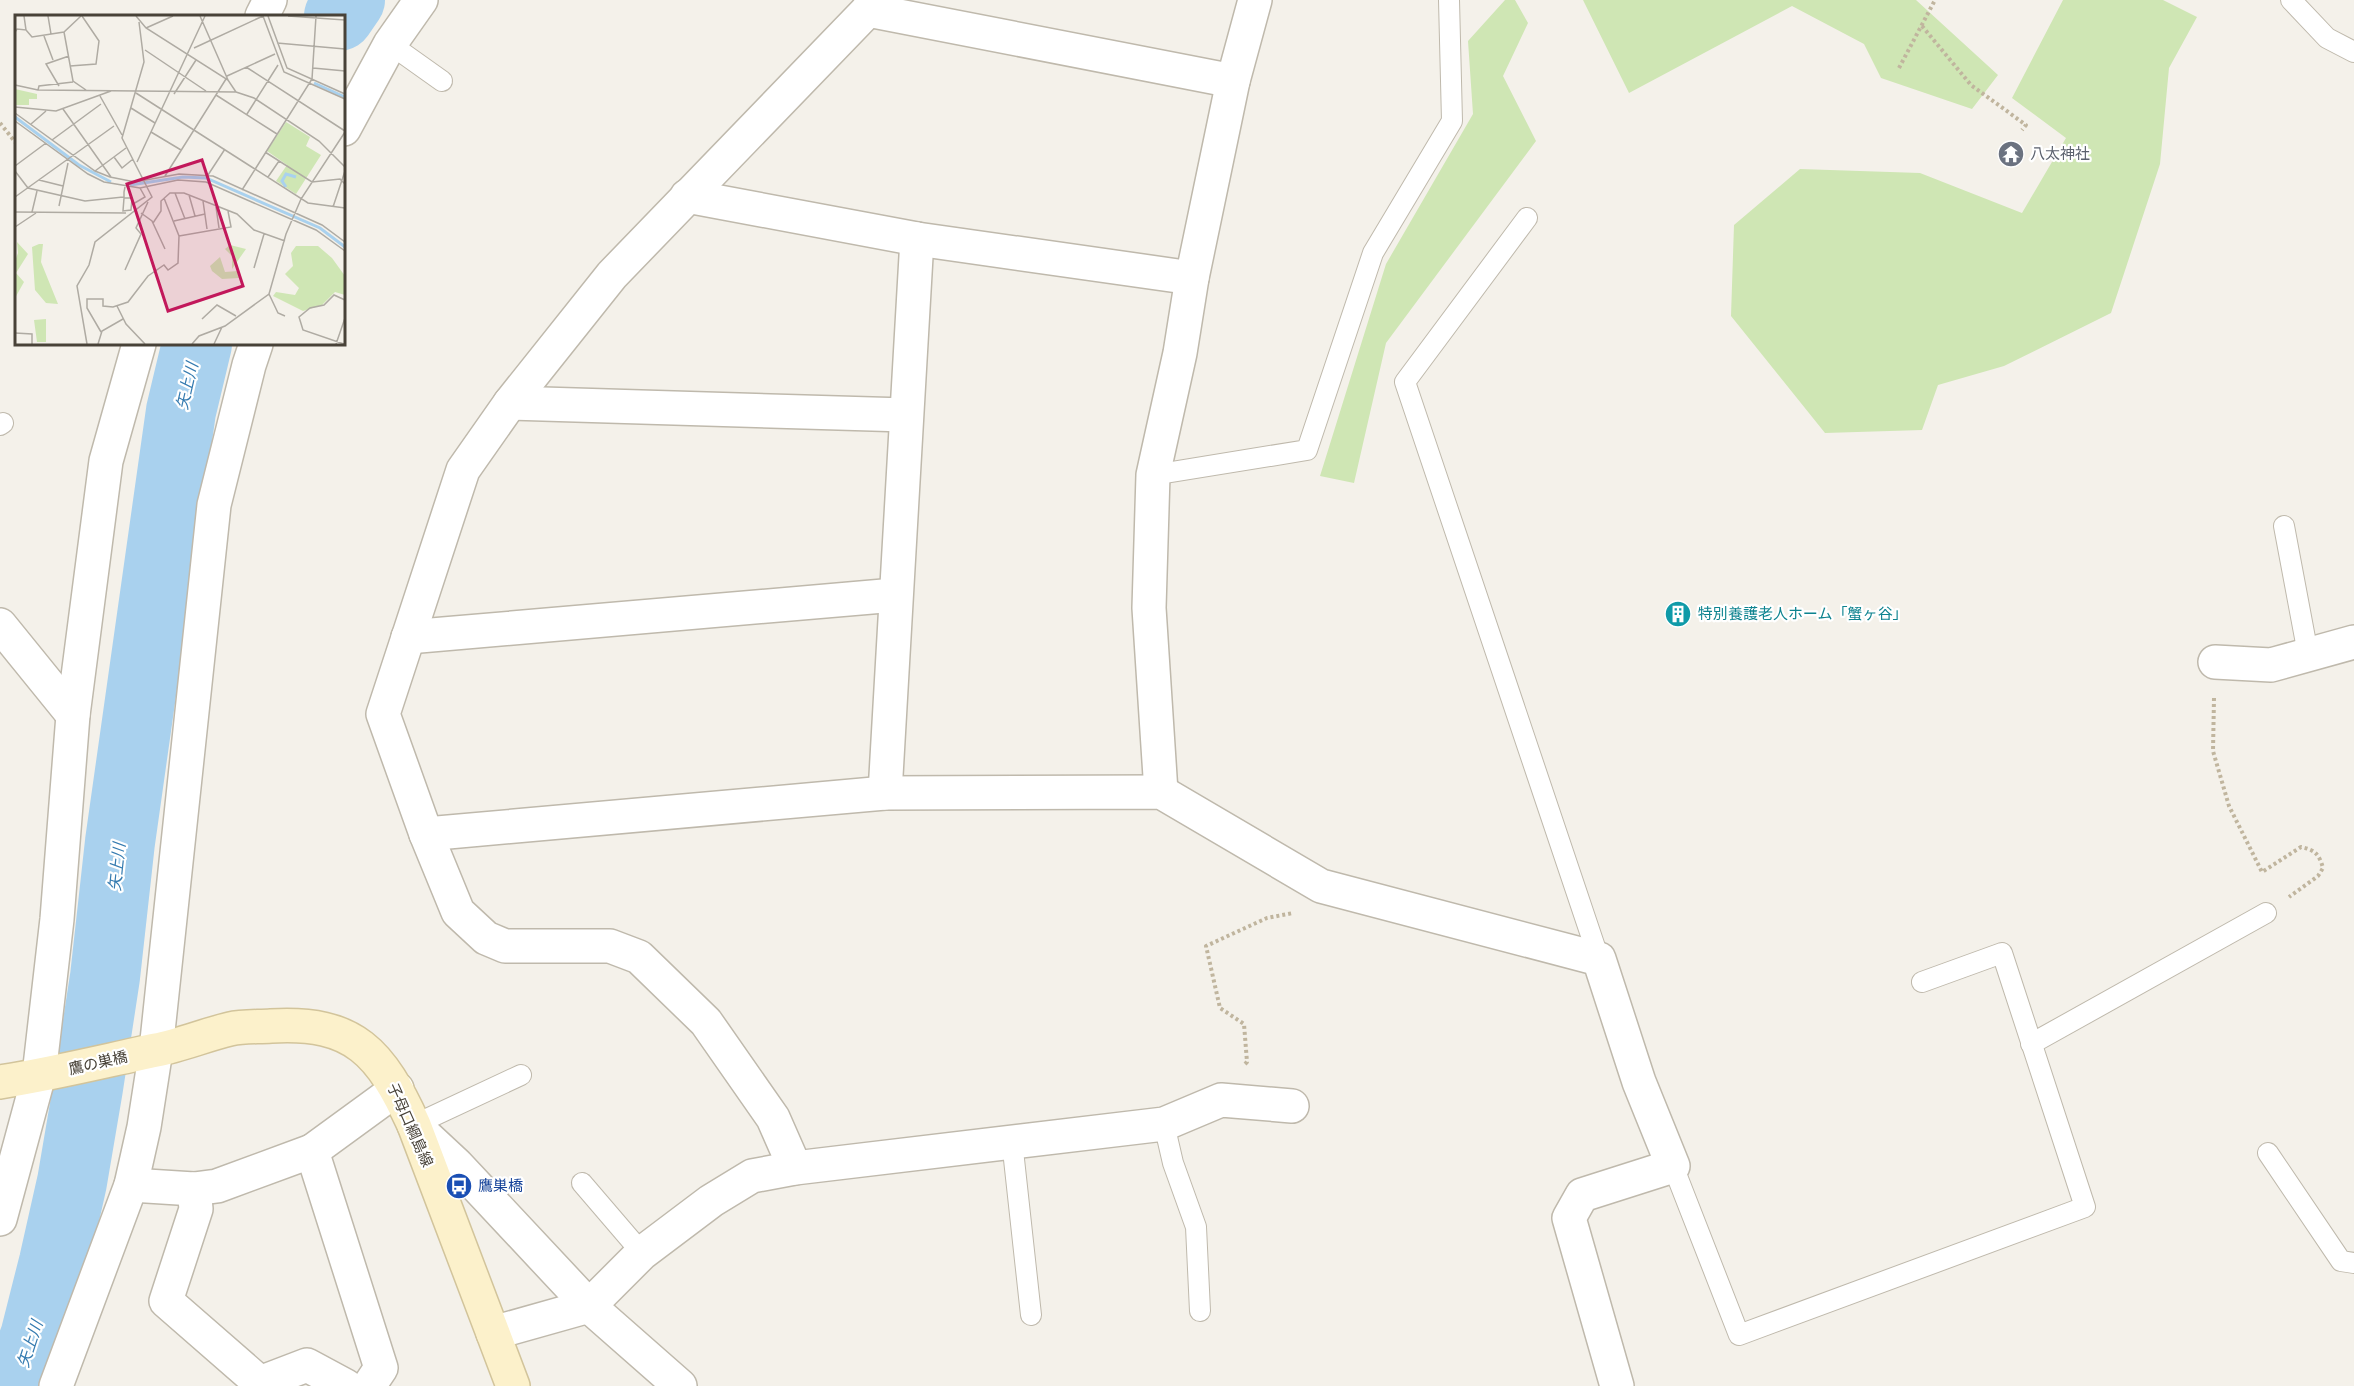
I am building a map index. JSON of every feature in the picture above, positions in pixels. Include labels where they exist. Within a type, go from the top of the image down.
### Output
[{"type":"main road","name":"子母口綱島線","points":[[151,1051],[232,1029],[308,1025],[329,1029],[364,1049],[381,1066],[397,1089],[414,1125],[513,1386]]},
{"type":"main road","name":"鷹の巣橋","points":[[44,1075],[151,1051]]},
{"type":"main road","points":[[0,1082],[44,1075]]},
{"type":"street","points":[[262,15],[270,0]]},
{"type":"street","points":[[345,127],[390,45],[421,0]]},
{"type":"street","points":[[1161,792],[1149,608],[1153,475],[1180,353],[1192,278],[1233,81],[1255,0]]},
{"type":"street","points":[[795,1168],[772,1118],[706,1022],[639,957],[610,945],[505,946],[486,938],[458,912],[426,834],[382,714],[463,470],[510,403],[612,274],[872,5],[1233,81]]},
{"type":"street","points":[[687,196],[917,239],[1192,278]]},
{"type":"street","points":[[885,793],[917,239]]},
{"type":"street","points":[[0,1219],[44,1075],[73,715],[106,461],[139,345]]},
{"type":"street","points":[[56,1386],[131,1185],[144,1127],[214,505],[256,345]]},
{"type":"street","points":[[510,403],[906,415]]},
{"type":"street","points":[[408,637],[895,595]]},
{"type":"street","points":[[0,625],[73,715]]},
{"type":"street","points":[[2215,662],[2271,665],[2354,642]]},
{"type":"street","points":[[426,834],[885,793],[1161,792],[1322,886],[1599,959],[1640,1082],[1673,1166],[1582,1195],[1569,1218],[1617,1386]]},
{"type":"street","points":[[131,1185],[194,1189],[217,1186],[312,1151],[397,1089]]},
{"type":"street","points":[[493,1333],[589,1306],[642,1253],[711,1202],[752,1176],[795,1168],[1164,1124],[1221,1100],[1292,1106]]},
{"type":"street","points":[[414,1125],[457,1165],[589,1306],[680,1386]]},
{"type":"street","points":[[312,1151],[381,1368],[369,1386]]},
{"type":"street","points":[[194,1189],[196,1209],[166,1301],[260,1385],[307,1365],[346,1386]]},
{"type":"lane","points":[[1153,475],[1307,450],[1373,253],[1452,121],[1449,0]]},
{"type":"lane","points":[[2291,0],[2327,38],[2354,52]]},
{"type":"lane","points":[[390,45],[442,81]]},
{"type":"lane","points":[[1527,218],[1405,382],[1599,959]]},
{"type":"lane","points":[[2284,526],[2308,654]]},
{"type":"lane","points":[[2031,1044],[2266,913]]},
{"type":"lane","points":[[1673,1166],[1739,1335],[2085,1208],[2002,953],[1922,981]]},
{"type":"lane","points":[[414,1125],[521,1075]]},
{"type":"lane","points":[[1164,1124],[1173,1163],[1196,1227],[1200,1311]]},
{"type":"lane","points":[[1012,1141],[1031,1315]]},
{"type":"lane","points":[[2268,1153],[2341,1261],[2354,1263]]},
{"type":"lane","points":[[582,1183],[642,1253]]},
{"type":"path","points":[[1899,68],[1935,0]]},
{"type":"path","points":[[1922,26],[1971,85],[2026,124],[2022,130]]},
{"type":"path","points":[[0,123],[15,142]]},
{"type":"path","points":[[2215,662],[2212,751],[2229,806],[2262,872],[2301,847],[2313,850],[2319,855],[2324,868],[2318,876],[2266,913]]},
{"type":"path","points":[[1221,1100],[1246,1062],[1244,1024],[1220,1008],[1206,946],[1267,918],[1314,908],[1322,886]]},
{"type":"green space","points":[[1505,0],[1515,0],[1528,23],[1503,76],[1536,141],[1386,343],[1354,483],[1320,476],[1386,264],[1473,114],[1468,41]]},
{"type":"green space","points":[[1583,0],[1916,0],[1998,75],[1972,109],[1881,78],[1864,44],[1792,6],[1629,93]]},
{"type":"green space","points":[[2063,0],[2163,0],[2197,17],[2169,68],[2160,164],[2111,313],[2004,366],[1938,385],[1922,430],[1825,433],[1731,316],[1734,225],[1800,169],[1920,173],[2022,213],[2066,138],[2012,98]]},
{"type":"waterway","name":"矢上川","points":[[340,15],[350,0]]},
{"type":"waterway","name":"矢上川","points":[[16,1386],[35,1337],[72,1182],[105,977],[120,842],[181,411],[197,345]]},
{"type":"place","name":"八太神社","points":[[2011,154]]},
{"type":"place","name":"特別養護老人ホーム「蟹ヶ谷」","points":[[1678,614]]},
{"type":"place","name":"鷹巣橋","points":[[459,1186]]}]
